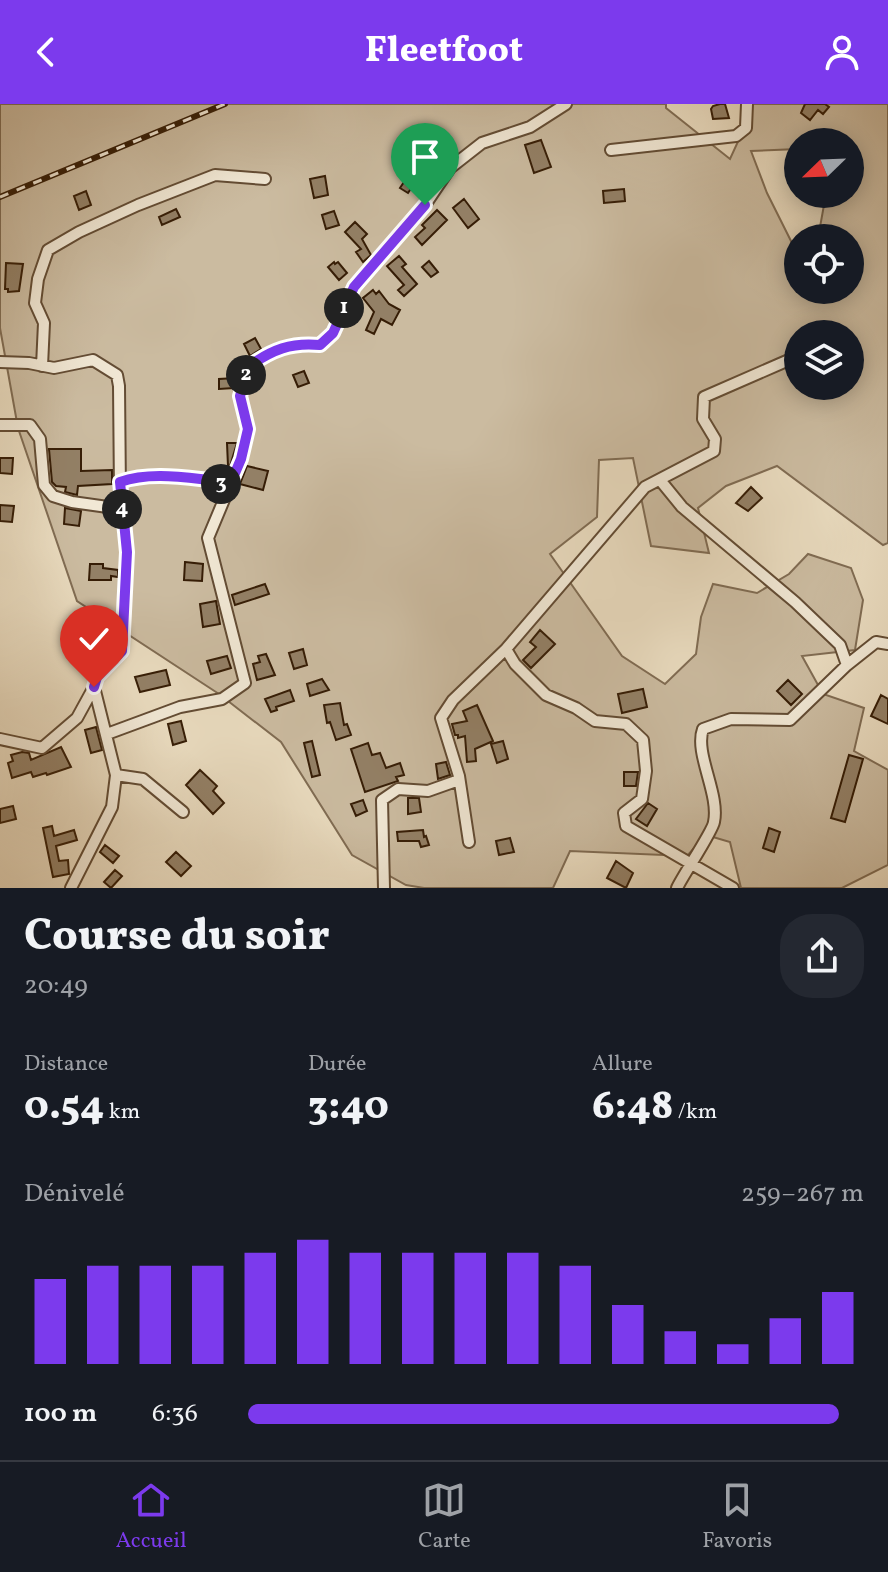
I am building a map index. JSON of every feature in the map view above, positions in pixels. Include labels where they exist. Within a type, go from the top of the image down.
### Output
[{"type":"street","points":[[107,734],[180,707],[222,699],[245,683],[208,538],[241,459],[248,429],[240,396],[249,366],[270,351],[306,344],[320,345],[333,333],[354,287],[425,205],[450,168],[482,143],[530,127],[566,104]]},
{"type":"street","points":[[611,150],[736,136],[746,128],[747,104]]},
{"type":"street","points":[[42,366],[44,323],[35,303],[38,279],[48,250],[138,205],[215,175],[265,179]]},
{"type":"street","points":[[0,362],[54,368],[93,360],[117,375],[120,482],[127,552],[122,651],[97,677],[77,718],[42,748],[0,739]]},
{"type":"street","points":[[469,842],[459,780],[441,718],[453,700],[506,649],[645,487],[714,451],[715,439],[703,419],[704,397],[784,362]]},
{"type":"street","points":[[0,425],[30,425],[40,439],[44,485],[53,496],[122,509]]},
{"type":"street","points":[[120,482],[138,476],[190,478],[219,481],[227,492]]},
{"type":"street","points":[[660,480],[682,507],[795,602],[840,645],[847,665]]},
{"type":"street","points":[[677,888],[714,822],[710,780],[699,739],[703,729],[731,719],[790,720],[847,665],[876,642],[888,644]]},
{"type":"street","points":[[506,649],[515,664],[546,695],[576,708],[595,721],[626,724],[643,740],[646,771],[642,799],[624,813],[626,826],[733,888]]},
{"type":"street","points":[[71,888],[112,807],[116,775],[94,687]]},
{"type":"street","points":[[116,775],[143,779],[183,812]]},
{"type":"street","points":[[384,888],[382,800],[398,789],[428,791],[459,780]]},
{"type":"shaded area","points":[[0,104],[666,104],[666,108],[730,159],[747,122],[748,104],[888,104],[888,543],[883,545],[777,466],[726,486],[698,508],[709,553],[651,546],[633,458],[599,460],[597,517],[550,554],[622,656],[665,684],[696,654],[701,617],[713,584],[757,593],[789,574],[808,554],[851,568],[863,600],[855,650],[802,656],[823,694],[864,708],[854,751],[888,770],[888,865],[842,888],[741,888],[730,842],[706,835],[687,856],[570,851],[553,888],[424,888],[406,885],[352,855],[281,742],[219,694],[77,601],[18,428],[0,328]],"holes":[[[784,128],[864,128],[864,208],[823,208],[821,224],[864,224],[864,304],[784,304],[784,227],[751,151],[784,150]]]},
{"type":"building","points":[[725,104],[729,118],[713,119],[711,109]]},
{"type":"building","points":[[805,104],[825,104],[829,107],[823,114],[818,110],[810,120],[801,113]]},
{"type":"building","points":[[541,140],[551,167],[534,173],[525,145]]},
{"type":"building","points":[[401,146],[421,155],[413,172],[429,182],[423,190],[414,184],[408,193],[400,188],[406,179],[399,174],[408,160],[397,156]]},
{"type":"building","points":[[325,176],[328,195],[314,198],[310,179]]},
{"type":"building","points":[[624,189],[625,201],[604,203],[603,191]]},
{"type":"building","points":[[86,191],[91,205],[79,210],[74,196]]},
{"type":"building","points":[[464,199],[479,219],[468,228],[453,208]]},
{"type":"building","points":[[176,209],[180,217],[162,225],[159,217]]},
{"type":"building","points":[[437,210],[447,220],[422,245],[415,237]]},
{"type":"building","points":[[334,211],[339,225],[326,229],[322,215]]},
{"type":"building","points":[[355,222],[367,234],[362,239],[371,255],[363,262],[356,252],[361,249],[345,232]]},
{"type":"building","points":[[399,256],[406,264],[402,267],[417,284],[404,296],[398,290],[404,285],[387,266]]},
{"type":"building","points":[[429,261],[438,272],[431,277],[422,267]]},
{"type":"building","points":[[338,262],[347,273],[339,280],[328,267]]},
{"type":"building","points":[[6,263],[23,264],[19,291],[8,292],[5,289]]},
{"type":"building","points":[[373,290],[376,294],[379,291],[389,304],[400,310],[392,325],[381,319],[374,334],[366,330],[374,312],[363,298]]},
{"type":"building","points":[[255,338],[261,349],[250,356],[244,344]]},
{"type":"building","points":[[304,371],[309,383],[298,387],[293,375]]},
{"type":"building","points":[[235,378],[234,388],[219,389],[219,379]]},
{"type":"building","points":[[227,443],[237,443],[230,466],[228,466]]},
{"type":"building","points":[[49,449],[81,449],[81,471],[112,470],[112,484],[78,486],[77,495],[65,492],[66,487],[56,486],[52,482]]},
{"type":"building","points":[[0,458],[13,458],[12,474],[0,473]]},
{"type":"building","points":[[247,466],[268,471],[263,490],[240,484]]},
{"type":"building","points":[[751,487],[762,498],[748,511],[736,503]]},
{"type":"building","points":[[0,505],[14,506],[12,522],[0,521]]},
{"type":"building","points":[[65,508],[81,511],[79,526],[64,524]]},
{"type":"building","points":[[185,562],[203,564],[202,581],[184,580]]},
{"type":"building","points":[[90,564],[103,564],[103,568],[118,570],[118,577],[89,580]]},
{"type":"building","points":[[265,584],[269,594],[235,605],[232,595]]},
{"type":"building","points":[[216,601],[220,624],[203,627],[200,604]]},
{"type":"building","points":[[540,630],[555,644],[531,668],[523,660],[536,647],[530,642]]},
{"type":"building","points":[[303,649],[307,665],[294,669],[289,653]]},
{"type":"building","points":[[266,654],[275,675],[257,680],[253,664],[260,662],[258,656]]},
{"type":"building","points":[[227,656],[231,668],[211,674],[207,661]]},
{"type":"building","points":[[166,670],[170,685],[140,692],[135,677]]},
{"type":"building","points":[[322,679],[329,690],[310,696],[307,684]]},
{"type":"building","points":[[788,680],[802,694],[791,705],[777,691]]},
{"type":"building","points":[[643,689],[647,707],[622,713],[618,694]]},
{"type":"building","points":[[290,690],[294,701],[271,712],[265,699]]},
{"type":"building","points":[[881,695],[888,699],[888,724],[871,716]]},
{"type":"building","points":[[340,703],[344,725],[347,724],[351,735],[336,740],[330,722],[327,723],[324,705]]},
{"type":"building","points":[[477,705],[493,741],[475,749],[476,761],[467,762],[465,736],[458,738],[452,724],[467,721],[463,711]]},
{"type":"building","points":[[181,721],[186,741],[173,745],[168,724]]},
{"type":"building","points":[[96,727],[102,750],[91,753],[85,730]]},
{"type":"building","points":[[312,741],[320,775],[312,777],[304,743]]},
{"type":"building","points":[[503,741],[508,759],[497,763],[491,744]]},
{"type":"building","points":[[368,743],[372,755],[380,753],[386,768],[400,763],[404,775],[396,777],[398,781],[365,792],[351,749]]},
{"type":"building","points":[[61,747],[71,767],[47,775],[33,777],[31,772],[12,778],[8,763],[13,761],[11,755],[29,753],[31,760]]},
{"type":"building","points":[[849,755],[863,759],[845,822],[831,818]]},
{"type":"building","points":[[446,762],[450,775],[438,779],[436,764]]},
{"type":"building","points":[[200,770],[217,786],[213,791],[224,803],[213,814],[186,785]]},
{"type":"building","points":[[624,772],[638,772],[636,786],[624,786]]},
{"type":"building","points":[[408,798],[419,798],[421,812],[408,814]]},
{"type":"building","points":[[363,800],[367,811],[356,816],[351,804]]},
{"type":"building","points":[[648,803],[657,809],[647,826],[636,819]]},
{"type":"building","points":[[13,806],[16,819],[0,823],[0,809]]},
{"type":"building","points":[[52,826],[54,836],[74,830],[77,840],[56,846],[59,861],[68,860],[69,874],[53,877],[43,828]]},
{"type":"building","points":[[769,828],[780,832],[774,852],[763,848]]},
{"type":"building","points":[[423,830],[429,845],[421,847],[419,841],[398,841],[397,832]]},
{"type":"building","points":[[510,838],[514,852],[499,855],[496,841]]},
{"type":"building","points":[[105,845],[119,856],[113,863],[100,852]]},
{"type":"building","points":[[176,852],[191,866],[181,876],[166,862]]},
{"type":"building","points":[[616,861],[633,873],[626,888],[607,878]]},
{"type":"building","points":[[115,870],[122,876],[111,888],[104,882]]},
{"type":"railway","points":[[0,197],[225,104]]},
{"type":"route","points":[[94,687],[97,677],[122,651],[127,552],[120,482],[138,476],[190,478],[219,481],[227,492],[241,459],[248,429],[240,396],[249,366],[270,351],[306,344],[320,345],[333,333],[354,287],[425,205]]}]
